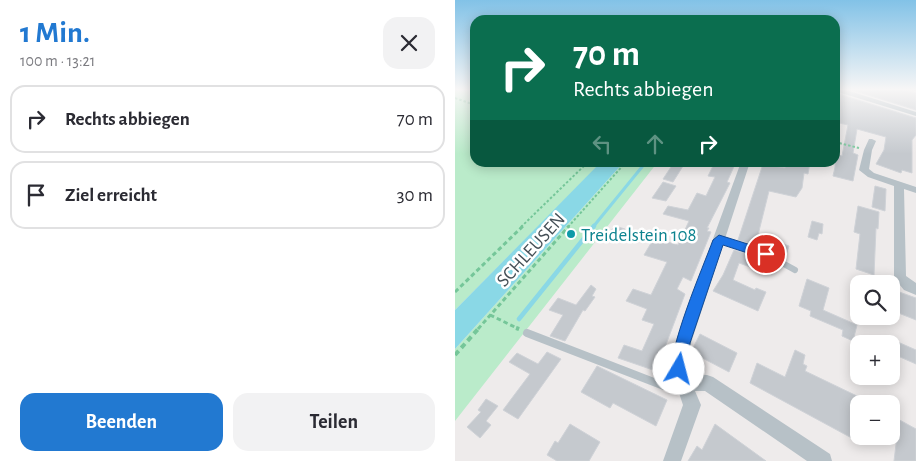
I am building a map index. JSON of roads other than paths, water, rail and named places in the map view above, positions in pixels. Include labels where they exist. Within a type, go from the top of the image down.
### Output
[{"type":"street","points":[[870,146],[864,170],[871,175],[916,190]]},
{"type":"street","points":[[672,461],[692,406],[679,369],[683,343],[744,167]]},
{"type":"street","points":[[899,184],[900,278],[916,289]]},
{"type":"street","points":[[684,382],[707,383],[823,461]]},
{"type":"lane","points":[[719,240],[766,254],[795,270]]},
{"type":"lane","points":[[527,332],[664,386],[684,382]]},
{"type":"water","points":[[596,167],[619,167],[455,349],[455,310]]},
{"type":"waterway","points":[[593,227],[642,167]]},
{"type":"waterway","points":[[519,319],[594,226]]},
{"type":"place","name":"Treidelstein 108","points":[[571,234]]}]
